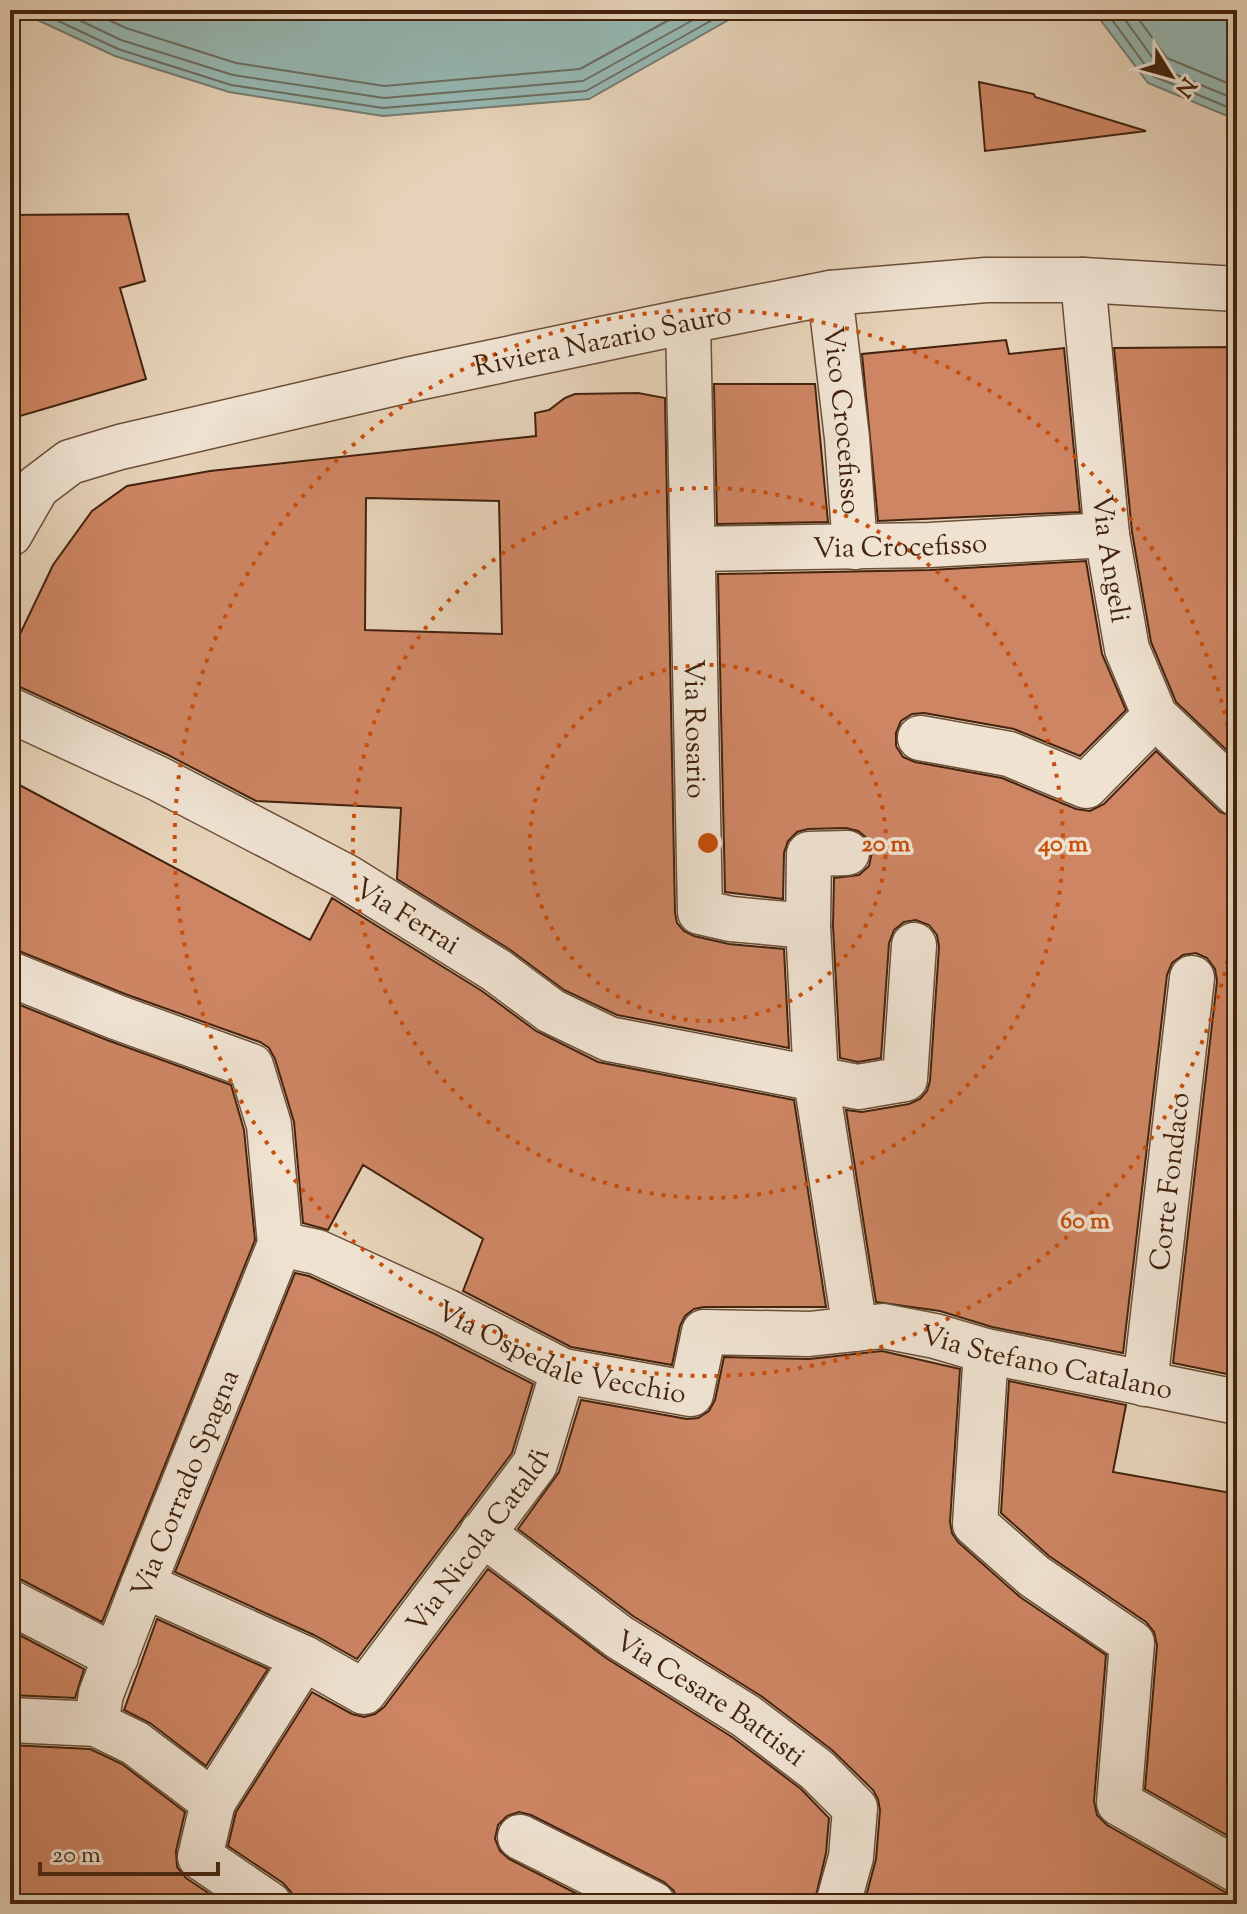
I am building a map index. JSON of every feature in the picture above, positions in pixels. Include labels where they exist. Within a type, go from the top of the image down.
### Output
[{"type":"street","name":"Riviera Nazario Sauro","points":[[10,534],[37,487],[70,462],[120,447],[412,379],[688,321],[830,293],[986,280],[1083,280],[1237,289]]},
{"type":"street","name":"Via Angeli","points":[[1083,280],[1107,535],[1127,649],[1155,716],[1237,794]]},
{"type":"street","name":"Vico Crocefisso","points":[[830,293],[847,438],[855,547]]},
{"type":"street","name":"Via Rosario","points":[[688,321],[700,912],[731,919],[808,926]]},
{"type":"street","name":"Via Crocefisso","points":[[694,549],[855,547],[1107,535]]},
{"type":"street","name":"Via Ferrai","points":[[10,710],[157,778],[345,876],[496,970],[551,1011],[609,1039],[858,1087],[905,1079],[914,945]]},
{"type":"street","points":[[920,738],[1009,754],[1086,786],[1155,716]]},
{"type":"street","points":[[847,853],[809,854],[808,926],[816,1080],[855,1329]]},
{"type":"street","points":[[10,974],[251,1066],[269,1125],[280,1244]]},
{"type":"street","name":"Corte Fondaco","points":[[1145,1384],[1192,978]]},
{"type":"street","name":"Via Ospedale Vecchio","points":[[280,1244],[317,1252],[446,1311],[563,1371],[691,1394],[704,1332],[809,1334],[855,1329]]},
{"type":"street","name":"Via Corrado Spagna","points":[[96,1724],[101,1694],[280,1244]]},
{"type":"street","name":"Via Stefano Catalano","points":[[855,1329],[883,1326],[935,1336],[986,1351],[1237,1402]]},
{"type":"street","points":[[986,1351],[975,1524],[1034,1576],[1132,1643],[1119,1803],[1237,1870]]},
{"type":"street","name":"Via Nicola Cataldi","points":[[304,1658],[364,1692],[535,1464],[563,1371]]},
{"type":"street","name":"Via Cesare Battisti","points":[[482,1533],[619,1637],[746,1716],[817,1770],[855,1808],[851,1857],[838,1904]]},
{"type":"street","points":[[143,1585],[304,1658],[213,1802],[200,1857],[269,1904]]},
{"type":"street","points":[[10,1602],[116,1657]]},
{"type":"street","points":[[10,1720],[96,1724],[135,1743],[213,1802]]},
{"type":"street","points":[[520,1837],[653,1904]]},
{"type":"water","points":[[16,10],[746,10],[589,99],[383,116],[229,92],[115,56]]},
{"type":"water","points":[[1093,10],[1237,10],[1237,120],[1148,83]]},
{"type":"building","points":[[979,82],[1034,94],[1035,97],[1146,131],[985,151]]},
{"type":"building","points":[[128,214],[145,281],[120,288],[146,379],[10,419],[10,215]]},
{"type":"building","points":[[1006,340],[1009,354],[1064,348],[1080,512],[878,521],[862,354]]},
{"type":"building","points":[[1237,347],[1237,760],[1176,702],[1151,642],[1132,532],[1114,348]]},
{"type":"building","points":[[714,384],[815,384],[828,522],[717,524]]},
{"type":"building","points":[[638,393],[665,398],[675,913],[677,923],[694,936],[729,944],[784,949],[789,1048],[617,1015],[564,990],[509,949],[397,879],[401,808],[256,801],[168,755],[10,685],[10,655],[53,565],[92,511],[127,486],[210,471],[536,436],[535,413],[549,410],[575,394]],"holes":[[[366,498],[499,501],[502,634],[365,630]]]},
{"type":"building","points":[[1086,561],[1102,654],[1126,710],[1080,756],[1014,729],[924,713],[912,714],[901,721],[896,733],[896,746],[903,757],[915,762],[1002,778],[1076,809],[1090,811],[1104,804],[1156,751],[1220,812],[1237,818],[1237,1376],[1173,1363],[1217,981],[1215,969],[1207,958],[1196,953],[1183,955],[1172,963],[1167,975],[1123,1353],[992,1327],[940,1311],[876,1302],[846,1110],[862,1112],[909,1104],[927,1091],[939,947],[937,935],[929,925],[916,920],[904,922],[894,930],[889,943],[881,1058],[858,1062],[840,1058],[833,926],[834,878],[859,875],[869,866],[872,852],[868,839],[858,831],[846,828],[797,832],[788,841],[784,853],[783,899],[725,892],[718,574],[930,570]]},
{"type":"building","points":[[10,780],[310,940],[332,898],[482,991],[536,1031],[598,1062],[794,1100],[826,1307],[694,1309],[685,1316],[680,1326],[672,1365],[571,1347],[463,1291],[483,1239],[363,1165],[328,1230],[303,1223],[294,1122],[269,1048],[260,1042],[10,950]]},
{"type":"building","points":[[10,1001],[231,1085],[244,1130],[255,1240],[102,1622],[22,1580],[10,1577]]},
{"type":"building","points":[[295,1273],[309,1276],[435,1334],[533,1384],[512,1453],[357,1659],[314,1635],[175,1572]]},
{"type":"building","points":[[882,1351],[960,1369],[950,1522],[958,1542],[1020,1597],[1106,1655],[1094,1801],[1097,1815],[1107,1825],[1225,1892],[1237,1895],[1237,1904],[864,1904],[876,1859],[880,1810],[873,1790],[832,1750],[761,1696],[633,1616],[518,1529],[559,1472],[581,1400],[687,1419],[698,1418],[709,1411],[715,1400],[724,1357],[809,1359]]},
{"type":"building","points":[[1009,1381],[1126,1405],[1113,1472],[1237,1494],[1237,1841],[1145,1789],[1157,1645],[1154,1632],[1146,1622],[1049,1556],[1001,1513]]},
{"type":"building","points":[[488,1569],[606,1658],[732,1737],[801,1789],[829,1818],[826,1853],[814,1904],[678,1904],[674,1891],[664,1882],[531,1815],[519,1812],[507,1816],[498,1825],[495,1839],[500,1851],[509,1859],[597,1904],[294,1904],[291,1892],[283,1883],[228,1846],[236,1812],[312,1692],[352,1714],[364,1717],[375,1714],[384,1707]]},
{"type":"building","points":[[157,1619],[268,1669],[206,1766],[150,1723],[124,1710]]},
{"type":"building","points":[[10,1630],[84,1669],[75,1698],[10,1695]]},
{"type":"building","points":[[10,1745],[90,1749],[122,1764],[185,1812],[176,1851],[177,1867],[186,1878],[225,1904],[10,1904]]}]
